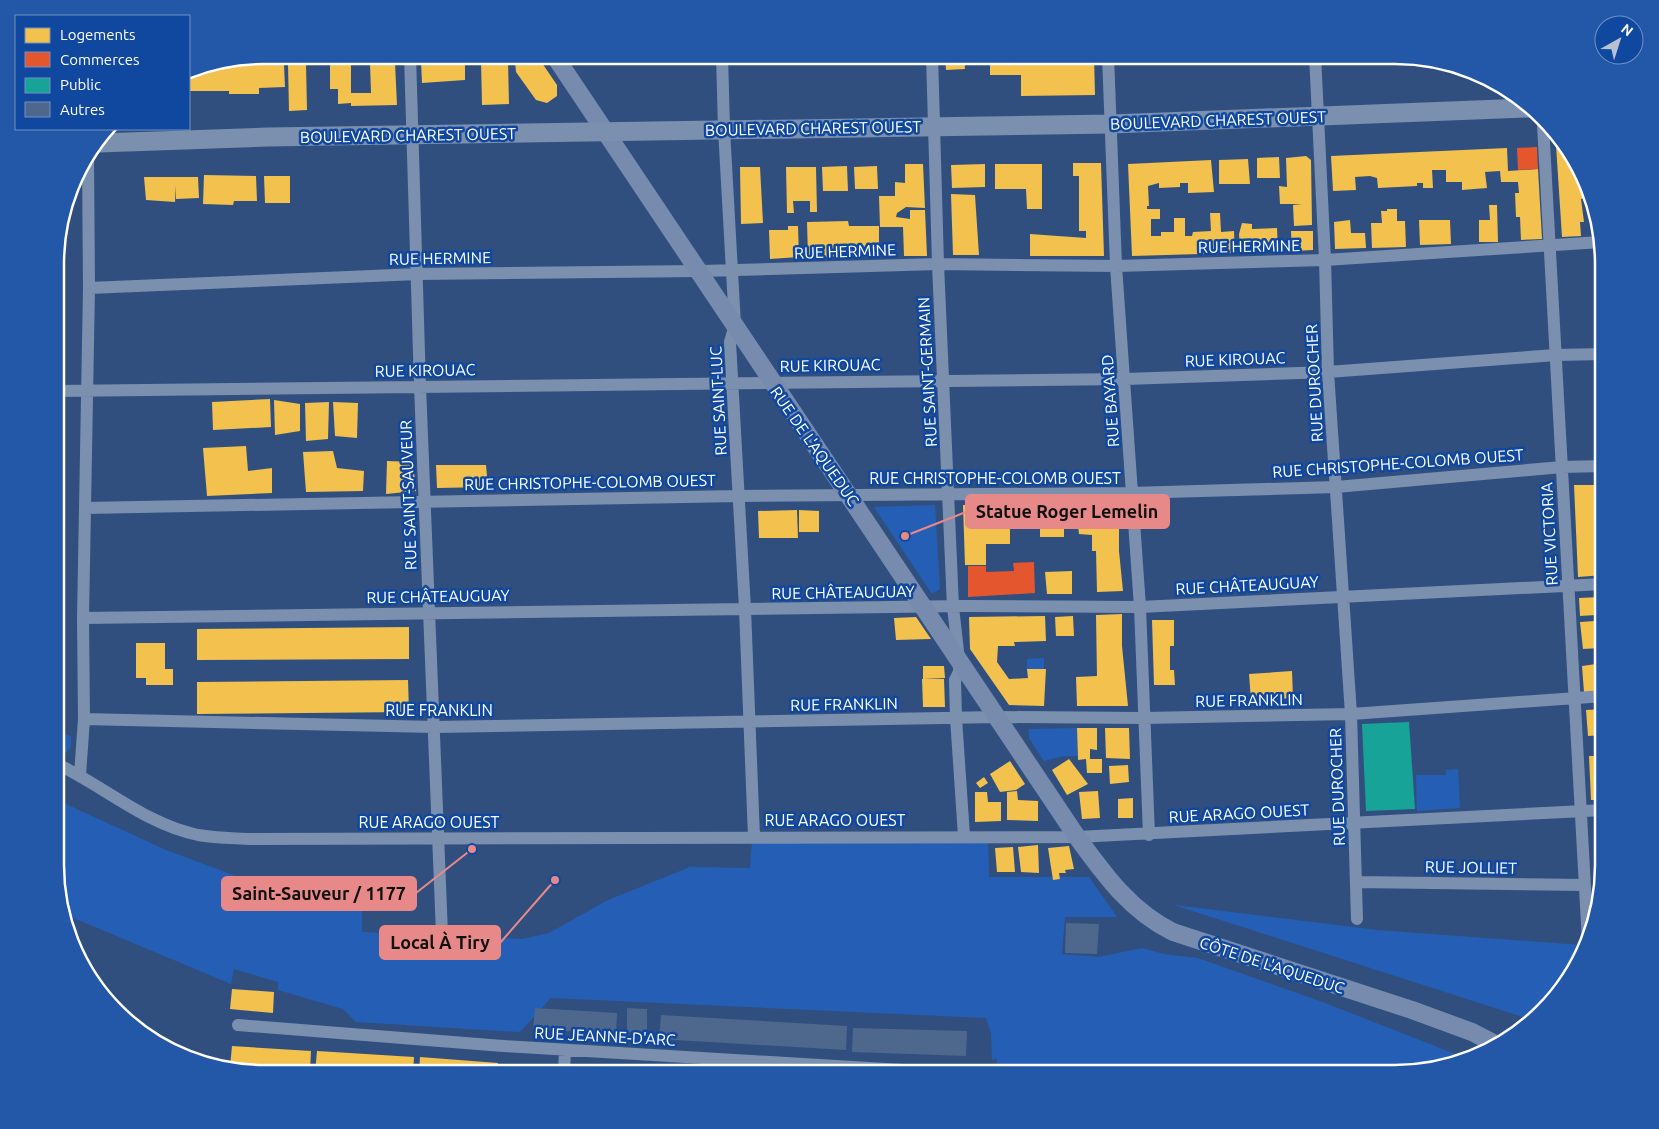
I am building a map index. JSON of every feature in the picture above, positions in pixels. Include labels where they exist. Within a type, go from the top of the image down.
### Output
[{"type":"main road","name":"BOULEVARD CHAREST OUEST","points":[[104,143],[606,131],[1111,124],[1318,118],[1521,108]]},
{"type":"street","name":"RUE SAINT-SAUVEUR","points":[[408,64],[442,934]]},
{"type":"street","name":"RUE DE L'AQUEDUC","points":[[560,64],[701,271],[771,382],[850,495],[1077,837]]},
{"type":"street","name":"RUE SAINT-LUC","points":[[722,64],[735,325],[730,342],[745,609],[754,837]]},
{"type":"street","name":"RUE SAINT-GERMAIN","points":[[932,64],[938,264],[945,379],[953,607],[959,672],[956,680],[956,718],[964,836]]},
{"type":"street","name":"RUE BAYARD","points":[[1108,64],[1116,266],[1140,606],[1149,834]]},
{"type":"street","name":"RUE DUROCHER","points":[[1315,64],[1325,260],[1328,372],[1351,714],[1357,919]]},
{"type":"street","name":"RUE VICTORIA","points":[[1543,129],[1587,921]]},
{"type":"street","points":[[80,775],[84,719],[83,618],[89,288],[88,169]]},
{"type":"street","name":"RUE HERMINE","points":[[89,288],[418,274],[701,271],[938,264],[1116,266],[1325,260],[1594,242]]},
{"type":"street","name":"RUE KIROUAC","points":[[64,391],[945,379],[1125,379],[1328,372],[1556,355],[1595,354]]},
{"type":"street","name":"RUE CHRISTOPHE-COLOMB OUEST","points":[[86,508],[425,500],[1132,493],[1336,487],[1562,467],[1595,466]]},
{"type":"street","name":"RUE CHÂTEAUGUAY","points":[[83,618],[1140,606],[1595,584]]},
{"type":"street","name":"RUE FRANKLIN","points":[[84,719],[435,727],[998,717],[1143,718],[1351,714],[1574,696],[1595,696]]},
{"type":"street","name":"RUE ARAGO OUEST","points":[[64,767],[80,775],[112,797],[152,818],[198,835],[249,839],[1077,837],[1595,810]]},
{"type":"street","name":"CÔTE DE L'AQUEDUC","points":[[1077,837],[1124,896],[1153,922],[1173,932],[1420,1014],[1472,1032],[1490,1041]]},
{"type":"street","name":"RUE JOLLIET","points":[[1357,882],[1585,885]]},
{"type":"street","name":"RUE JEANNE-D'ARC","points":[[238,1025],[565,1050],[818,1065]]},
{"type":"street","points":[[564,1065],[565,1050]]},
{"type":"shaded area","points":[[935,505],[940,589],[932,594],[874,507]]},
{"type":"shaded area","points":[[1044,658],[1044,669],[1027,669],[1027,659]]},
{"type":"shaded area","points":[[1077,728],[1077,756],[1064,756],[1044,761],[1029,738],[1029,729]]},
{"type":"shaded area","points":[[64,734],[71,736],[71,747],[65,754]]},
{"type":"shaded area","points":[[1458,769],[1460,808],[1417,811],[1416,775],[1446,775],[1446,770]]},
{"type":"shaded area","points":[[64,803],[166,850],[263,886],[362,901],[362,932],[522,939],[549,933],[608,900],[690,867],[750,868],[752,842],[988,841],[989,877],[1089,877],[1117,917],[1065,917],[1062,954],[1099,957],[1142,948],[1164,954],[1198,958],[1325,1003],[1458,1055],[1421,1064],[1408,1065],[997,1065],[997,1058],[992,1060],[991,1033],[986,1018],[551,998],[520,1032],[356,1022],[343,1009],[278,990],[278,982],[234,969],[231,984],[71,917],[64,878]]},
{"type":"shaded area","points":[[1174,905],[1377,930],[1579,945],[1554,987],[1525,1018]]},
{"type":"building: Logements","points":[[288,64],[306,64],[307,110],[289,111]]},
{"type":"building: Logements","points":[[351,64],[351,93],[371,93],[370,64],[395,64],[397,105],[351,106],[351,103],[338,104],[338,89],[330,89],[330,65]]},
{"type":"building: Logements","points":[[421,64],[465,64],[465,80],[422,83]]},
{"type":"building: Logements","points":[[481,64],[508,64],[509,104],[482,105]]},
{"type":"building: Logements","points":[[515,64],[543,64],[557,85],[557,96],[547,103],[536,100],[516,72]]},
{"type":"building: Logements","points":[[946,64],[965,64],[965,69],[946,70]]},
{"type":"building: Logements","points":[[990,64],[1094,64],[1095,95],[1021,96],[1021,75],[990,75]]},
{"type":"building: Logements","points":[[238,65],[284,65],[285,87],[259,88],[259,94],[229,94],[229,91],[190,91],[190,78]]},
{"type":"building: Logements","points":[[1556,145],[1575,175],[1584,198],[1581,199],[1584,222],[1580,222],[1581,236],[1562,237]]},
{"type":"building: Logements","points":[[1507,148],[1508,171],[1538,169],[1542,239],[1521,240],[1520,217],[1516,217],[1515,193],[1519,193],[1518,182],[1501,182],[1500,171],[1485,172],[1487,188],[1462,190],[1462,182],[1446,182],[1446,170],[1432,170],[1433,188],[1423,188],[1423,183],[1417,183],[1417,186],[1378,188],[1377,178],[1370,176],[1355,177],[1356,190],[1333,191],[1331,156]]},
{"type":"building: Logements","points":[[1306,156],[1311,160],[1312,225],[1294,226],[1293,205],[1302,204],[1280,204],[1279,186],[1287,187],[1286,158]]},
{"type":"building: Logements","points":[[1279,157],[1280,178],[1257,178],[1257,158]]},
{"type":"building: Logements","points":[[1248,159],[1250,184],[1219,184],[1219,160]]},
{"type":"building: Logements","points":[[1211,160],[1214,192],[1188,193],[1188,183],[1180,183],[1180,187],[1159,188],[1159,183],[1148,186],[1149,206],[1147,206],[1147,209],[1160,209],[1160,219],[1151,219],[1151,236],[1161,236],[1161,232],[1174,232],[1174,218],[1185,218],[1185,236],[1192,236],[1193,232],[1211,231],[1210,213],[1220,213],[1221,232],[1234,231],[1235,253],[1132,256],[1128,164]]},
{"type":"building: Logements","points":[[1073,163],[1101,163],[1104,256],[1030,256],[1030,234],[1086,238],[1086,231],[1079,231],[1079,176],[1073,176]]},
{"type":"building: Logements","points":[[905,164],[923,164],[925,208],[906,207],[897,213],[896,217],[910,219],[910,210],[925,210],[927,256],[904,256],[903,227],[880,227],[879,196],[895,196],[895,182],[905,183]]},
{"type":"building: Logements","points":[[985,164],[985,187],[952,188],[951,165]]},
{"type":"building: Logements","points":[[995,164],[1042,164],[1042,209],[1027,209],[1026,189],[995,189]]},
{"type":"building: Logements","points":[[847,166],[848,191],[823,191],[822,167]]},
{"type":"building: Logements","points":[[877,166],[878,189],[855,189],[854,167]]},
{"type":"building: Logements","points":[[740,167],[760,167],[763,223],[741,224]]},
{"type":"building: Logements","points":[[786,167],[816,167],[817,212],[810,212],[810,201],[793,201],[794,213],[787,213]]},
{"type":"building: Logements","points":[[204,175],[256,176],[257,201],[234,201],[233,205],[203,204]]},
{"type":"building: Logements","points":[[264,176],[290,176],[290,203],[265,203]]},
{"type":"building: Logements","points":[[144,177],[198,177],[199,198],[176,199],[176,185],[175,202],[146,200]]},
{"type":"building: Logements","points":[[951,194],[975,195],[979,255],[953,255]]},
{"type":"building: Logements","points":[[1489,205],[1497,205],[1498,242],[1479,242],[1479,220],[1490,220]]},
{"type":"building: Logements","points":[[1387,209],[1397,209],[1397,221],[1405,221],[1406,247],[1372,248],[1371,223],[1382,223],[1381,211],[1387,211]]},
{"type":"building: Logements","points":[[1350,220],[1351,233],[1365,233],[1366,248],[1335,249],[1334,222]]},
{"type":"building: Logements","points":[[1419,220],[1450,220],[1451,244],[1420,245]]},
{"type":"building: Logements","points":[[848,221],[849,226],[879,226],[879,256],[808,257],[807,222]]},
{"type":"building: Logements","points":[[1242,223],[1252,224],[1252,229],[1277,228],[1278,250],[1240,252],[1239,234]]},
{"type":"building: Logements","points":[[788,226],[798,226],[799,257],[770,259],[769,230],[788,230]]},
{"type":"building: Logements","points":[[1291,231],[1313,231],[1313,250],[1292,251]]},
{"type":"building: Logements","points":[[270,399],[271,427],[213,430],[212,402]]},
{"type":"building: Logements","points":[[274,400],[300,404],[300,431],[275,435]]},
{"type":"building: Logements","points":[[329,402],[328,439],[306,441],[305,403]]},
{"type":"building: Logements","points":[[333,402],[358,403],[357,438],[335,436]]},
{"type":"building: Logements","points":[[246,446],[248,471],[272,468],[272,493],[207,496],[203,448]]},
{"type":"building: Logements","points":[[333,451],[337,468],[364,471],[363,491],[306,492],[303,452]]},
{"type":"building: Logements","points":[[387,461],[413,462],[416,491],[386,494]]},
{"type":"building: Logements","points":[[436,465],[486,465],[488,487],[437,488]]},
{"type":"building: Logements","points":[[1574,485],[1595,485],[1595,576],[1578,577]]},
{"type":"building: Logements","points":[[1119,500],[1119,551],[1123,591],[1097,592],[1096,551],[1092,551],[1092,535],[1079,534],[1078,526],[1094,524],[1093,501]]},
{"type":"building: Logements","points":[[1024,502],[1039,502],[1039,516],[1040,502],[1064,502],[1064,537],[1040,537],[1040,528],[1010,529],[1010,544],[986,544],[986,565],[965,565],[963,505],[1001,504],[1001,521],[984,522],[984,515],[978,515],[979,522],[982,522],[982,524],[992,523],[992,525],[1010,524],[1009,504],[1022,503],[1022,521],[1024,521]]},
{"type":"building: Logements","points":[[797,510],[798,538],[759,538],[758,511]]},
{"type":"building: Logements","points":[[799,510],[819,511],[819,532],[799,532]]},
{"type":"building: Logements","points":[[1072,571],[1072,594],[1047,594],[1045,572]]},
{"type":"building: Logements","points":[[1595,597],[1595,615],[1580,616],[1579,598]]},
{"type":"building: Logements","points":[[1122,614],[1122,646],[1128,706],[1077,706],[1076,677],[1097,676],[1096,615]]},
{"type":"building: Logements","points":[[1045,616],[1046,641],[1014,642],[1015,646],[998,646],[997,662],[1009,679],[1028,678],[1027,669],[1046,669],[1044,706],[1009,705],[970,649],[969,617]]},
{"type":"building: Logements","points":[[1073,616],[1074,636],[1056,636],[1055,617]]},
{"type":"building: Logements","points":[[916,617],[931,639],[896,640],[894,618]]},
{"type":"building: Logements","points":[[1152,620],[1174,620],[1174,646],[1170,646],[1170,670],[1174,670],[1175,685],[1154,685]]},
{"type":"building: Logements","points":[[1595,621],[1595,648],[1583,649],[1580,622]]},
{"type":"building: Logements","points":[[409,627],[409,659],[197,660],[197,629]]},
{"type":"building: Logements","points":[[136,643],[165,643],[165,669],[173,669],[173,685],[146,685],[146,678],[136,678]]},
{"type":"building: Logements","points":[[1595,664],[1595,691],[1584,692],[1582,666]]},
{"type":"building: Logements","points":[[923,666],[944,666],[945,678],[923,679]]},
{"type":"building: Logements","points":[[1292,671],[1293,698],[1251,701],[1249,674]]},
{"type":"building: Logements","points":[[922,679],[944,679],[945,707],[923,707]]},
{"type":"building: Logements","points":[[408,680],[409,712],[197,714],[197,682]]},
{"type":"building: Logements","points":[[1586,710],[1595,710],[1595,736],[1588,736]]},
{"type":"building: Logements","points":[[1077,728],[1097,728],[1097,750],[1090,749],[1090,759],[1102,759],[1102,773],[1087,773],[1086,759],[1078,760]]},
{"type":"building: Logements","points":[[1105,728],[1129,728],[1130,759],[1106,758]]},
{"type":"building: Logements","points":[[1589,756],[1595,756],[1595,800],[1591,800]]},
{"type":"building: Logements","points":[[1069,759],[1088,784],[1067,795],[1052,770]]},
{"type":"building: Logements","points":[[1010,761],[1025,784],[1016,790],[1000,792],[990,774]]},
{"type":"building: Logements","points":[[1128,765],[1129,782],[1110,784],[1109,766]]},
{"type":"building: Logements","points":[[984,777],[988,783],[980,788],[976,783]]},
{"type":"building: Logements","points":[[1017,791],[1018,800],[1038,801],[1038,821],[1007,820],[1007,792]]},
{"type":"building: Logements","points":[[1098,791],[1100,818],[1082,819],[1079,792]]},
{"type":"building: Logements","points":[[975,792],[987,792],[988,802],[1001,802],[1001,821],[975,822]]},
{"type":"building: Logements","points":[[1133,798],[1133,818],[1118,818],[1118,799]]},
{"type":"building: Logements","points":[[1038,845],[1039,873],[1021,872],[1018,847]]},
{"type":"building: Logements","points":[[1069,846],[1074,869],[1065,870],[1066,873],[1059,873],[1060,879],[1053,880],[1048,848]]},
{"type":"building: Logements","points":[[1013,847],[1015,872],[997,872],[995,848]]},
{"type":"building: Logements","points":[[232,989],[274,992],[273,1013],[230,1009]]},
{"type":"building: Logements","points":[[232,1046],[311,1051],[310,1065],[251,1065],[230,1062]]},
{"type":"building: Logements","points":[[317,1051],[414,1057],[414,1065],[316,1065]]},
{"type":"building: Logements","points":[[420,1057],[498,1063],[498,1065],[420,1065]]},
{"type":"building: Logements","points":[[520,1064],[541,1064],[541,1065]]},
{"type":"building: Commerces","points":[[1537,147],[1538,169],[1518,170],[1517,148]]},
{"type":"building: Commerces","points":[[1034,562],[1035,593],[968,597],[968,566],[986,566],[986,572],[1014,571],[1013,563]]},
{"type":"building: Public","points":[[1409,722],[1415,809],[1366,811],[1362,724]]},
{"type":"building: Autres","points":[[1066,923],[1099,924],[1097,954],[1065,953]]},
{"type":"building: Autres","points":[[535,1008],[617,1013],[616,1034],[533,1029]]},
{"type":"building: Autres","points":[[627,1008],[647,1009],[647,1033],[627,1032]]},
{"type":"building: Autres","points":[[661,1015],[847,1026],[846,1050],[659,1039]]},
{"type":"building: Autres","points":[[853,1028],[967,1031],[966,1056],[852,1052]]},
{"type":"place","name":"Statue Roger Lemelin","points":[[905,536]]},
{"type":"place","name":"Saint-Sauveur / 1177","points":[[472,849]]},
{"type":"place","name":"Local À Tiry","points":[[555,880]]}]
